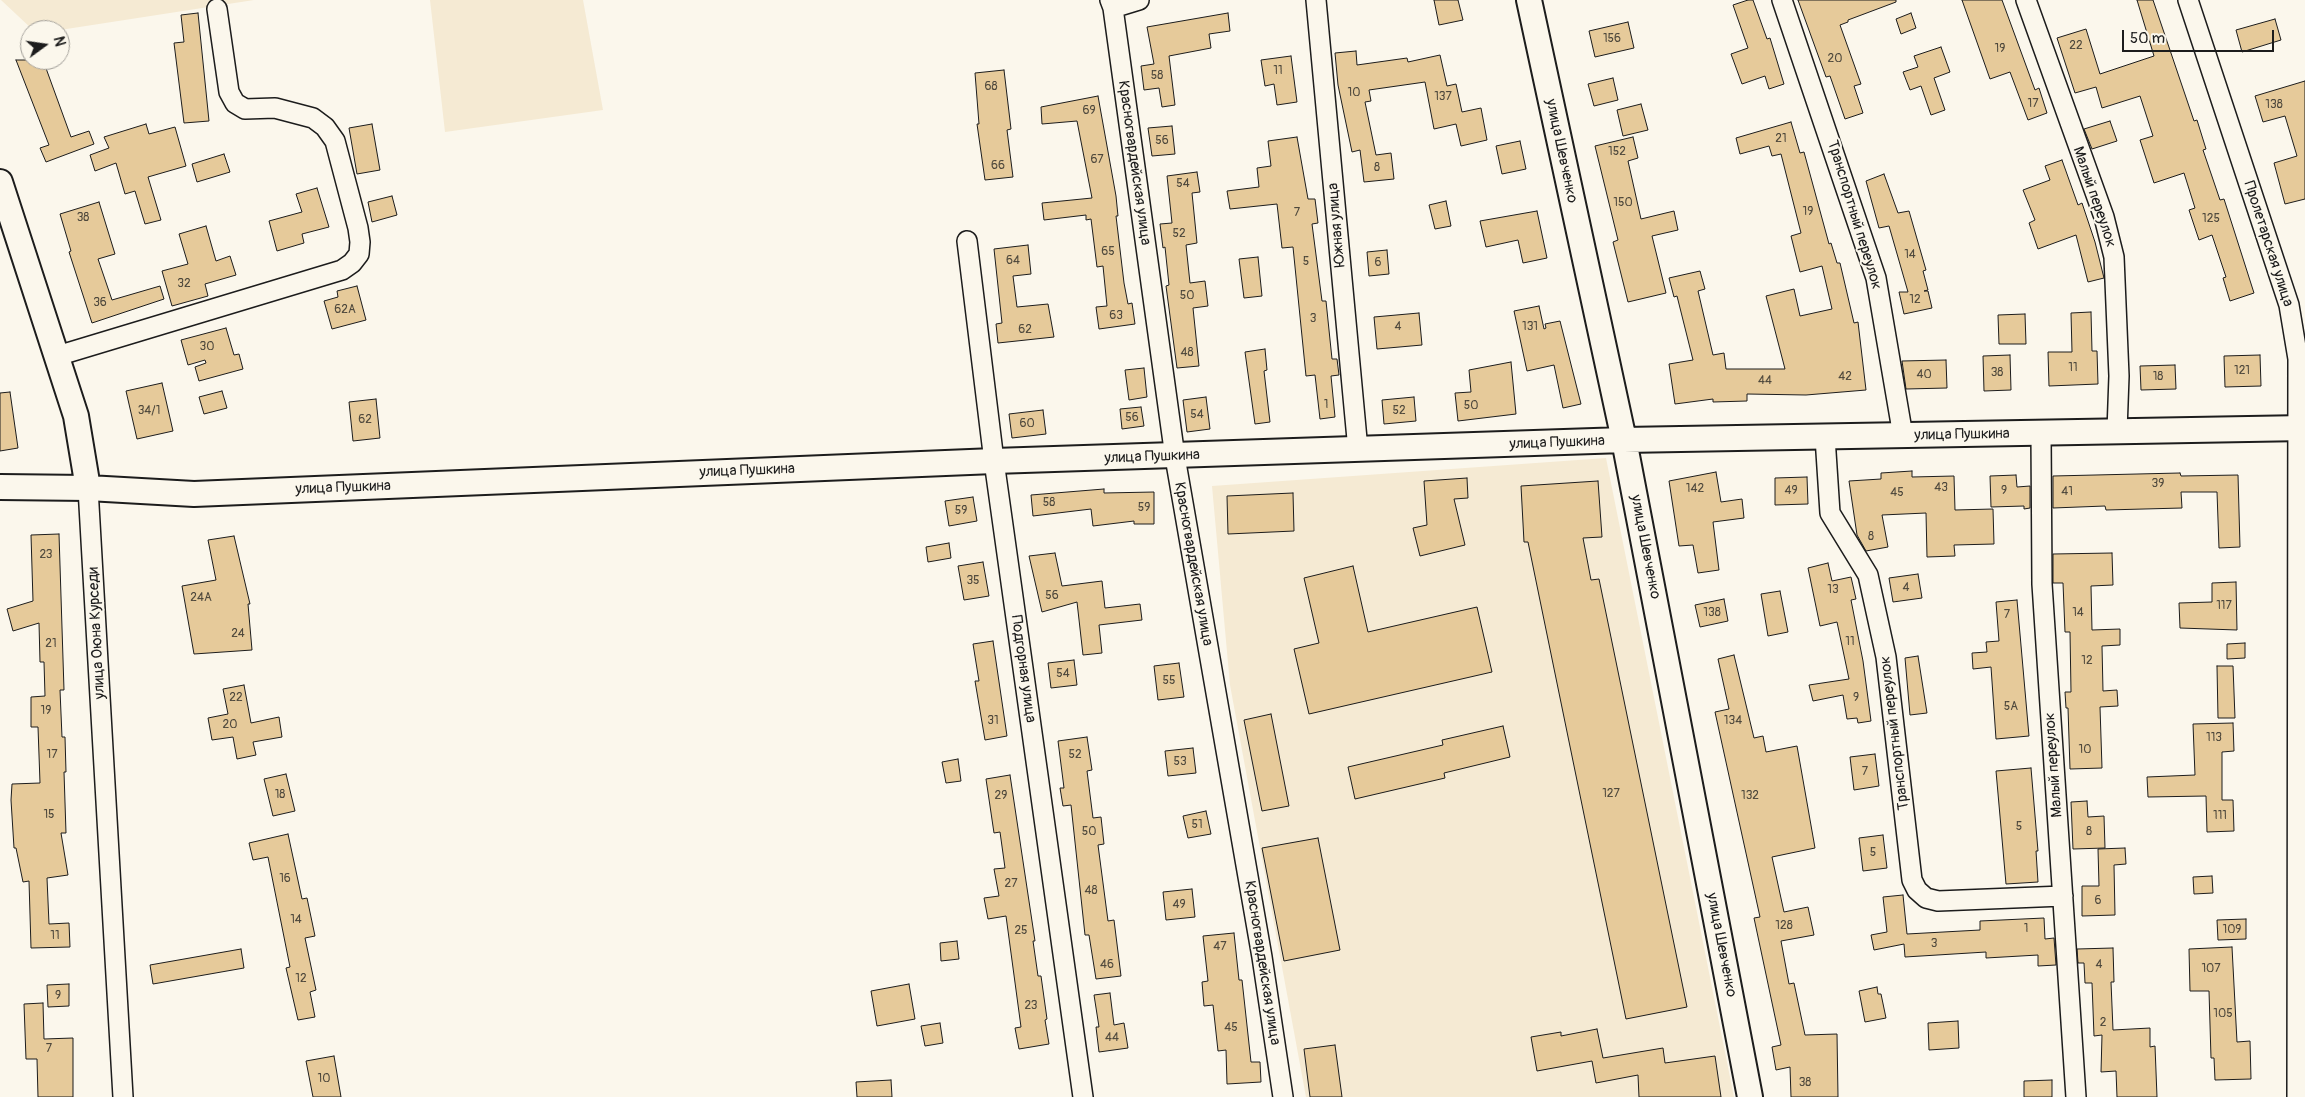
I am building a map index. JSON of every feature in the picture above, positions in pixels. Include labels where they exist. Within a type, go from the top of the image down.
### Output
[{"type":"street","points":[[1111,4],[1138,0]]},
{"type":"street","name":"Южная улица","points":[[1316,0],[1358,450]]},
{"type":"street","name":"улица Шевченко","points":[[1529,0],[1624,440],[1750,1097]]},
{"type":"street","name":"Транспортный переулок","points":[[1782,0],[1876,278],[1903,436]]},
{"type":"street","name":"Малый переулок","points":[[2026,0],[2104,217],[2114,257],[2120,376],[2117,432]]},
{"type":"street","name":"Пролетарская улица","points":[[2188,0],[2289,304],[2298,359],[2302,428],[2296,1097]]},
{"type":"street","name":"Красногвардейская улица","points":[[1111,4],[1174,457],[1262,957],[1283,1097]]},
{"type":"street","points":[[57,356],[342,270],[352,264],[359,254],[358,228],[335,141],[324,127],[313,118],[275,108],[245,109],[235,103],[228,92],[217,9]]},
{"type":"street","name":"улица Оюна Курседи","points":[[0,182],[76,416],[88,488],[123,1097]]},
{"type":"street","name":"Подгорная улица","points":[[967,240],[994,461],[1083,1097]]},
{"type":"street","name":"улица Пушкина","points":[[0,487],[88,488],[194,494],[994,461],[1174,457],[1624,440],[2302,428]]},
{"type":"street","name":"Малый переулок","points":[[2041,434],[2042,584],[2076,1097]]},
{"type":"street","name":"Транспортный переулок","points":[[1825,437],[1830,513],[1868,575],[1886,657],[1912,880],[1917,890],[1926,898],[1938,901],[2063,896]]},
{"type":"shaded area","points":[[1,0],[254,0],[70,28],[70,20],[22,20]]},
{"type":"shaded area","points":[[430,0],[583,0],[603,110],[445,132]]},
{"type":"shaded area","points":[[1606,458],[1734,1097],[1306,1097],[1230,685],[1212,486]]},
{"type":"building","points":[[1434,0],[1458,0],[1463,20],[1439,25]]},
{"type":"building","points":[[1753,0],[1767,39],[1770,38],[1784,84],[1769,89],[1765,76],[1742,84],[1731,54],[1748,48],[1733,5]]},
{"type":"building","points":[[1798,0],[1896,0],[1896,2],[1848,20],[1848,22],[1840,25],[1861,84],[1854,86],[1863,113],[1845,119],[1830,76],[1826,77]]},
{"type":"building","points":[[1962,0],[2002,0],[2035,90],[2039,88],[2047,113],[2028,120],[2010,72],[1990,79]]},
{"type":"building","points":[[2137,0],[2153,0],[2194,121],[2197,120],[2206,149],[2203,150],[2220,200],[2224,199],[2254,293],[2230,301],[2223,278],[2226,277],[2212,235],[2199,240],[2189,210],[2195,208],[2184,173],[2154,183],[2140,140],[2153,136],[2140,96],[2102,108],[2096,87],[2075,93],[2057,38],[2086,29],[2100,74],[2154,56]]},
{"type":"building","points":[[198,13],[209,121],[184,123],[174,43],[184,42],[181,15]]},
{"type":"building","points":[[1228,13],[1230,31],[1209,34],[1211,48],[1169,56],[1175,105],[1162,107],[1159,88],[1144,90],[1141,66],[1154,64],[1147,27]]},
{"type":"building","points":[[1911,13],[1916,28],[1901,34],[1896,19]]},
{"type":"building","points":[[2275,19],[2281,40],[2242,52],[2236,30]]},
{"type":"building","points":[[1628,22],[1634,48],[1595,57],[1589,31]]},
{"type":"building","points":[[1941,47],[1950,72],[1934,78],[1945,110],[1931,115],[1921,86],[1910,90],[1903,72],[1918,67],[1914,56]]},
{"type":"building","points":[[1356,51],[1357,65],[1407,58],[1408,62],[1440,55],[1447,86],[1456,84],[1462,112],[1481,108],[1487,140],[1461,146],[1456,124],[1434,129],[1425,82],[1369,90],[1371,101],[1365,102],[1376,155],[1391,153],[1394,179],[1364,182],[1360,150],[1352,152],[1338,85],[1335,53]]},
{"type":"building","points":[[1291,56],[1297,102],[1277,105],[1274,84],[1265,86],[1261,60]]},
{"type":"building","points":[[16,60],[20,60],[20,70],[47,70],[71,137],[89,131],[94,144],[46,162],[40,148],[49,145]]},
{"type":"building","points":[[1004,70],[1011,129],[1007,130],[1013,177],[985,180],[977,124],[979,124],[975,73]]},
{"type":"building","points":[[1613,78],[1618,100],[1594,106],[1588,84]]},
{"type":"building","points":[[2305,81],[2305,199],[2285,204],[2274,163],[2297,156],[2285,116],[2263,122],[2255,96]]},
{"type":"building","points":[[1098,96],[1116,196],[1118,216],[1116,216],[1124,283],[1128,304],[1132,303],[1135,324],[1099,329],[1096,307],[1107,306],[1103,266],[1097,267],[1091,219],[1086,220],[1086,215],[1044,220],[1042,203],[1092,198],[1077,121],[1042,124],[1041,107]]},
{"type":"building","points":[[1641,104],[1648,130],[1623,136],[1617,110]]},
{"type":"building","points":[[2110,121],[2117,141],[2092,149],[2084,129]]},
{"type":"building","points":[[1791,122],[1800,153],[1804,152],[1829,244],[1831,243],[1837,263],[1840,263],[1854,323],[1858,322],[1866,390],[1806,395],[1747,394],[1747,401],[1713,402],[1713,399],[1675,404],[1669,364],[1693,360],[1677,296],[1674,297],[1669,278],[1700,271],[1705,289],[1698,291],[1713,355],[1724,353],[1726,369],[1785,369],[1766,296],[1794,289],[1800,316],[1832,309],[1822,266],[1800,272],[1791,236],[1801,233],[1781,154],[1772,156],[1769,146],[1740,154],[1736,138]]},
{"type":"building","points":[[146,124],[149,134],[175,127],[186,166],[148,177],[161,220],[145,224],[135,191],[125,194],[116,163],[95,171],[90,155],[109,148],[104,137]]},
{"type":"building","points":[[372,124],[380,170],[357,174],[349,128]]},
{"type":"building","points":[[1172,126],[1175,154],[1152,156],[1148,128]]},
{"type":"building","points":[[1297,137],[1308,199],[1315,199],[1318,223],[1312,224],[1322,301],[1326,301],[1332,359],[1337,359],[1339,375],[1331,376],[1335,417],[1320,419],[1315,375],[1306,376],[1293,247],[1282,248],[1277,204],[1230,209],[1227,191],[1259,187],[1257,168],[1271,166],[1268,141]]},
{"type":"building","points":[[1633,137],[1638,158],[1628,161],[1641,219],[1674,211],[1678,230],[1652,236],[1666,293],[1628,302],[1613,242],[1618,240],[1595,146]]},
{"type":"building","points":[[1520,141],[1526,169],[1502,174],[1496,146]]},
{"type":"building","points":[[224,154],[230,172],[197,182],[192,164]]},
{"type":"building","points":[[2062,160],[2078,205],[2082,203],[2104,278],[2088,282],[2076,235],[2038,249],[2029,223],[2035,220],[2023,190],[2050,180],[2045,166]]},
{"type":"building","points":[[1197,172],[1200,192],[1192,193],[1197,243],[1186,245],[1190,283],[1205,281],[1208,306],[1193,308],[1199,366],[1177,368],[1166,286],[1169,285],[1165,247],[1163,248],[1160,224],[1172,223],[1167,176]]},
{"type":"building","points":[[1884,174],[1898,213],[1909,211],[1926,270],[1923,271],[1928,290],[1924,291],[1928,291],[1932,308],[1904,314],[1899,292],[1908,292],[1889,226],[1879,228],[1866,181]]},
{"type":"building","points":[[317,188],[329,227],[302,234],[304,243],[277,251],[269,221],[302,212],[296,194]]},
{"type":"building","points":[[392,196],[397,215],[372,222],[368,202]]},
{"type":"building","points":[[1446,201],[1451,226],[1435,229],[1429,205]]},
{"type":"building","points":[[99,202],[115,254],[98,259],[112,300],[160,286],[164,299],[92,323],[69,252],[71,251],[60,214]]},
{"type":"building","points":[[1537,211],[1547,258],[1523,263],[1518,240],[1486,247],[1480,221]]},
{"type":"building","points":[[206,226],[216,261],[230,256],[236,275],[205,284],[208,296],[172,306],[162,271],[188,264],[179,234]]},
{"type":"building","points":[[1028,245],[1031,274],[1013,276],[1017,307],[1048,304],[1054,337],[998,343],[996,324],[1002,323],[994,249]]},
{"type":"building","points":[[1387,250],[1389,274],[1369,276],[1367,252]]},
{"type":"building","points":[[1258,257],[1262,296],[1244,298],[1239,259]]},
{"type":"building","points":[[357,286],[366,320],[332,329],[324,301],[338,297],[337,291]]},
{"type":"building","points":[[1539,306],[1544,329],[1546,328],[1545,324],[1560,321],[1581,404],[1563,408],[1554,365],[1527,371],[1514,311]]},
{"type":"building","points":[[2091,312],[2092,351],[2097,351],[2098,384],[2049,386],[2048,352],[2072,352],[2071,313]]},
{"type":"building","points":[[1419,313],[1422,345],[1377,349],[1374,317]]},
{"type":"building","points":[[2025,314],[2026,344],[1999,344],[1998,315]]},
{"type":"building","points":[[226,328],[234,355],[239,354],[243,369],[199,381],[195,367],[206,363],[205,360],[188,365],[181,340]]},
{"type":"building","points":[[1265,349],[1267,370],[1264,371],[1270,422],[1255,424],[1245,352]]},
{"type":"building","points":[[2010,355],[2011,390],[1984,391],[1983,356]]},
{"type":"building","points":[[2260,355],[2261,386],[2225,387],[2224,356]]},
{"type":"building","points":[[1946,360],[1947,388],[1906,389],[1902,361]]},
{"type":"building","points":[[1511,362],[1516,414],[1458,421],[1455,393],[1471,392],[1469,370]]},
{"type":"building","points":[[2175,365],[2176,389],[2141,390],[2140,366]]},
{"type":"building","points":[[1144,368],[1147,397],[1129,400],[1125,370]]},
{"type":"building","points":[[162,383],[173,431],[137,439],[126,391]]},
{"type":"building","points":[[222,391],[227,408],[204,414],[199,397]]},
{"type":"building","points":[[10,392],[18,448],[0,451],[0,393]]},
{"type":"building","points":[[1206,397],[1210,429],[1187,432],[1183,400]]},
{"type":"building","points":[[1414,397],[1416,421],[1384,424],[1382,400]]},
{"type":"building","points":[[376,399],[380,438],[353,441],[349,402]]},
{"type":"building","points":[[1141,407],[1144,426],[1122,429],[1120,409]]},
{"type":"building","points":[[1043,410],[1046,434],[1012,438],[1009,414]]},
{"type":"building","points":[[1912,471],[1912,477],[1954,476],[1955,510],[1993,509],[1994,544],[1954,545],[1955,556],[1927,557],[1926,513],[1882,515],[1888,547],[1866,551],[1857,535],[1849,481],[1881,479],[1881,473]]},
{"type":"building","points":[[1716,472],[1721,502],[1742,499],[1744,518],[1713,522],[1719,570],[1698,573],[1693,545],[1679,546],[1669,481]]},
{"type":"building","points":[[2180,473],[2181,476],[2238,475],[2240,547],[2219,548],[2217,492],[2181,492],[2182,508],[2106,510],[2105,506],[2053,508],[2053,476]]},
{"type":"building","points":[[2016,475],[2017,487],[2030,486],[2030,508],[2024,509],[2024,506],[1991,507],[1990,476]]},
{"type":"building","points":[[1807,477],[1808,504],[1775,505],[1775,478]]},
{"type":"building","points":[[1467,478],[1468,498],[1454,499],[1465,545],[1420,556],[1413,528],[1427,525],[1424,481]]},
{"type":"building","points":[[1598,481],[1602,537],[1583,538],[1591,580],[1599,579],[1687,1007],[1626,1019],[1528,542],[1524,542],[1521,486]]},
{"type":"building","points":[[1104,489],[1104,493],[1154,492],[1154,524],[1134,524],[1134,521],[1093,526],[1091,509],[1033,516],[1031,495]]},
{"type":"building","points":[[1293,493],[1294,531],[1228,534],[1227,496]]},
{"type":"building","points":[[973,497],[977,521],[949,526],[945,501]]},
{"type":"building","points":[[59,534],[64,690],[60,690],[62,737],[65,737],[66,772],[64,772],[66,833],[61,833],[68,875],[47,878],[49,924],[69,923],[70,947],[31,948],[29,881],[23,882],[16,848],[14,848],[11,800],[12,784],[40,783],[38,727],[31,727],[31,697],[45,696],[44,662],[40,662],[39,623],[13,631],[7,609],[33,601],[31,535]]},
{"type":"building","points":[[234,536],[250,604],[248,604],[252,650],[194,654],[182,586],[216,580],[208,540]]},
{"type":"building","points":[[949,543],[951,558],[928,562],[926,547]]},
{"type":"building","points":[[1055,553],[1062,586],[1102,581],[1105,608],[1140,604],[1142,620],[1099,625],[1102,653],[1083,655],[1077,602],[1042,612],[1029,556]]},
{"type":"building","points":[[2112,553],[2113,585],[2091,586],[2092,630],[2120,629],[2120,645],[2102,646],[2103,691],[2117,690],[2118,706],[2100,707],[2102,768],[2070,769],[2068,708],[2066,708],[2065,692],[2071,692],[2070,632],[2065,632],[2063,583],[2053,583],[2053,554]]},
{"type":"building","points":[[983,562],[989,596],[964,600],[958,566]]},
{"type":"building","points":[[1828,563],[1832,581],[1851,577],[1856,599],[1851,600],[1863,661],[1871,721],[1858,723],[1857,718],[1847,719],[1843,695],[1813,701],[1809,685],[1849,679],[1837,622],[1820,626],[1808,568]]},
{"type":"building","points":[[1353,566],[1368,632],[1477,607],[1492,672],[1309,714],[1294,649],[1319,643],[1304,578]]},
{"type":"building","points":[[1918,574],[1922,598],[1893,602],[1889,578]]},
{"type":"building","points":[[2236,582],[2237,630],[2180,628],[2179,603],[2212,602],[2212,583]]},
{"type":"building","points":[[1780,591],[1788,632],[1768,636],[1761,594]]},
{"type":"building","points":[[1724,599],[1728,621],[1700,627],[1695,605]]},
{"type":"building","points":[[2017,600],[2029,736],[1996,739],[1991,667],[1973,669],[1972,653],[1987,652],[1986,642],[1999,641],[1996,602]]},
{"type":"building","points":[[993,641],[1007,736],[985,740],[975,681],[979,681],[973,644]]},
{"type":"building","points":[[2245,643],[2245,658],[2227,659],[2227,644]]},
{"type":"building","points":[[1734,655],[1754,738],[1763,736],[1766,752],[1797,746],[1815,848],[1772,857],[1784,912],[1808,907],[1814,935],[1781,941],[1789,984],[1794,983],[1805,1035],[1837,1034],[1838,1097],[1791,1097],[1790,1067],[1776,1070],[1772,1047],[1781,1045],[1754,918],[1760,917],[1715,712],[1729,709],[1718,659]]},
{"type":"building","points":[[1918,656],[1927,713],[1910,715],[1905,658]]},
{"type":"building","points":[[1074,660],[1077,685],[1051,688],[1048,663]]},
{"type":"building","points":[[1179,663],[1184,697],[1158,700],[1154,666]]},
{"type":"building","points":[[2217,666],[2233,666],[2235,718],[2218,718]]},
{"type":"building","points":[[244,685],[251,723],[279,717],[282,737],[253,742],[256,755],[237,759],[233,737],[212,740],[208,718],[228,714],[223,689]]},
{"type":"building","points":[[1271,714],[1289,806],[1262,811],[1244,720]]},
{"type":"building","points":[[2233,723],[2234,751],[2222,752],[2222,800],[2233,800],[2234,831],[2207,832],[2206,796],[2148,797],[2147,777],[2195,775],[2193,724]]},
{"type":"building","points":[[1503,726],[1510,757],[1444,773],[1445,778],[1355,799],[1348,767],[1443,745],[1442,740]]},
{"type":"building","points":[[1087,737],[1092,770],[1087,771],[1093,818],[1101,817],[1104,844],[1098,845],[1108,921],[1114,920],[1121,976],[1096,979],[1089,935],[1085,935],[1071,805],[1063,806],[1060,788],[1064,788],[1058,741]]},
{"type":"building","points":[[1193,748],[1196,773],[1168,776],[1165,751]]},
{"type":"building","points":[[1875,754],[1879,786],[1854,790],[1850,757]]},
{"type":"building","points":[[958,759],[961,781],[946,783],[942,762]]},
{"type":"building","points":[[2031,768],[2038,851],[2036,851],[2038,882],[2006,884],[1996,771]]},
{"type":"building","points":[[286,774],[295,811],[273,816],[264,779]]},
{"type":"building","points":[[1010,775],[1035,941],[1033,941],[1038,976],[1041,976],[1049,1044],[1019,1049],[1015,1028],[1021,1027],[1006,916],[988,919],[984,898],[999,896],[994,869],[1005,868],[1000,832],[994,833],[986,779]]},
{"type":"building","points":[[2087,801],[2088,817],[2104,816],[2105,848],[2073,849],[2071,802]]},
{"type":"building","points":[[1206,811],[1211,834],[1188,838],[1183,816]]},
{"type":"building","points":[[288,834],[302,899],[307,898],[315,936],[305,938],[316,990],[310,992],[315,1017],[298,1020],[286,968],[290,967],[268,857],[253,860],[249,843]]},
{"type":"building","points":[[1883,835],[1887,868],[1863,871],[1859,838]]},
{"type":"building","points":[[1318,838],[1340,950],[1284,961],[1262,848]]},
{"type":"building","points":[[2125,848],[2126,864],[2114,865],[2115,915],[2082,916],[2082,886],[2099,886],[2098,849]]},
{"type":"building","points":[[2212,876],[2213,893],[2194,894],[2193,877]]},
{"type":"building","points":[[1192,889],[1195,917],[1166,920],[1163,892]]},
{"type":"building","points":[[1903,895],[1907,934],[1980,930],[1980,921],[2044,918],[2045,939],[2054,938],[2056,965],[2038,966],[2038,955],[1986,958],[1986,952],[1905,957],[1904,944],[1874,950],[1871,935],[1887,932],[1883,897]]},
{"type":"building","points":[[2246,919],[2246,939],[2218,940],[2217,920]]},
{"type":"building","points":[[1234,933],[1239,980],[1242,980],[1251,1062],[1260,1062],[1261,1082],[1227,1084],[1226,1050],[1218,1051],[1213,1005],[1204,1006],[1202,982],[1208,981],[1203,936]]},
{"type":"building","points":[[957,941],[959,959],[941,961],[940,943]]},
{"type":"building","points":[[2232,947],[2237,1042],[2250,1041],[2251,1079],[2215,1080],[2214,1058],[2211,1058],[2209,991],[2190,991],[2189,949]]},
{"type":"building","points":[[2113,948],[2114,982],[2111,982],[2113,1030],[2150,1028],[2150,1047],[2155,1046],[2157,1097],[2117,1097],[2116,1071],[2101,1072],[2102,1035],[2094,1036],[2092,983],[2085,983],[2084,963],[2078,963],[2077,949]]},
{"type":"building","points":[[241,949],[244,968],[153,984],[150,965]]},
{"type":"building","points":[[69,984],[69,1006],[48,1007],[47,985]]},
{"type":"building","points":[[909,984],[915,1019],[877,1026],[871,991]]},
{"type":"building","points":[[1877,987],[1878,994],[1881,994],[1886,1018],[1865,1022],[1859,991]]},
{"type":"building","points":[[1110,993],[1114,1025],[1124,1023],[1128,1048],[1099,1052],[1096,1027],[1099,1027],[1094,995]]},
{"type":"building","points":[[43,1003],[44,1039],[73,1038],[73,1097],[38,1097],[37,1059],[26,1059],[24,1004]]},
{"type":"building","points":[[1958,1021],[1959,1048],[1929,1050],[1928,1023]]},
{"type":"building","points":[[940,1023],[943,1043],[925,1046],[921,1026]]},
{"type":"building","points":[[1597,1029],[1603,1058],[1663,1048],[1665,1063],[1715,1056],[1721,1097],[1639,1097],[1638,1075],[1596,1083],[1592,1061],[1537,1071],[1531,1037],[1561,1032],[1561,1036]]},
{"type":"building","points":[[1335,1045],[1342,1097],[1310,1097],[1304,1049]]},
{"type":"building","points":[[334,1056],[341,1097],[313,1097],[306,1061]]},
{"type":"building","points":[[891,1080],[892,1097],[857,1097],[856,1082]]},
{"type":"building","points":[[2052,1080],[2052,1097],[2024,1097],[2024,1081]]}]
